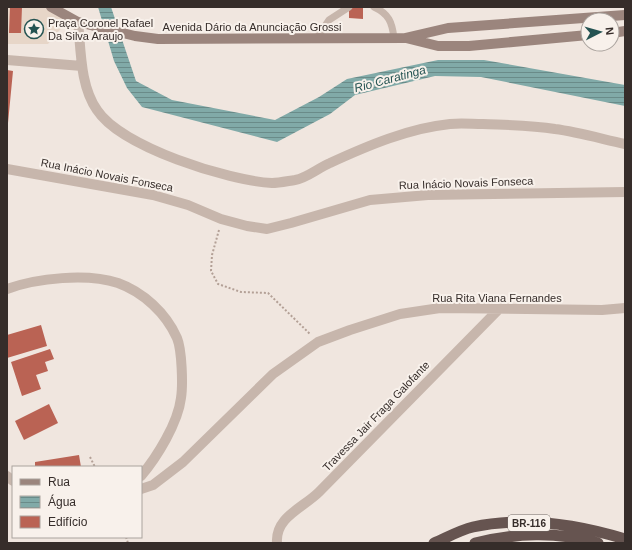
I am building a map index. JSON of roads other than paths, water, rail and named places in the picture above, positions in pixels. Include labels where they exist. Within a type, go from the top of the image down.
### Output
[{"type":"highway","name":"BR-116","points":[[434,543],[473,527],[510,523],[557,522],[595,530],[625,539]]},
{"type":"highway","name":"BR-116","points":[[475,543],[510,535],[542,534],[598,543]]},
{"type":"main road","points":[[51,7],[78,22]]},
{"type":"main road","name":"Avenida Dário da Anunciação Grossi","points":[[78,22],[134,36],[158,39],[404,38],[454,27],[625,15]]},
{"type":"main road","name":"Avenida Dário da Anunciação Grossi","points":[[404,38],[438,46],[469,46],[580,37]]},
{"type":"street","points":[[78,22],[82,66],[90,97],[97,111],[112,125],[134,139],[162,153],[207,169],[244,179],[273,183],[297,180],[329,163],[375,144],[420,130],[451,124],[503,124],[554,129],[625,144]]},
{"type":"street","points":[[7,60],[82,66]]},
{"type":"street","name":"Rua Inácio Novais Fonseca","points":[[7,169],[153,195],[188,205],[220,219],[247,226],[267,229],[291,224],[329,211],[370,200],[428,195],[625,192]]},
{"type":"street","points":[[7,289],[45,280],[78,278],[102,279],[131,289],[145,298],[165,318],[178,339],[182,370],[181,399],[168,435],[154,460],[142,475]]},
{"type":"street","name":"Rua Rita Viana Fernandes","points":[[142,489],[153,485],[184,462],[273,374],[318,342],[400,314],[440,308],[602,310],[625,308]]},
{"type":"street","name":"Travessa Jair Fraga Galofante","points":[[277,543],[276,536],[280,523],[317,494],[500,308]]},
{"type":"lane","points":[[317,38],[329,20],[349,7]]},
{"type":"lane","points":[[374,7],[383,11],[389,17],[392,24],[394,38]]},
{"type":"water","name":"Rio Caratinga","points":[[98,7],[111,7],[136,81],[172,100],[275,120],[319,97],[347,79],[438,60],[484,60],[625,85],[625,106],[481,77],[435,76],[355,95],[330,114],[277,142],[142,107],[127,88],[114,61]]},
{"type":"place","name":"Praça Coronel Rafael Da Silva Araujo","points":[[34,29]]}]
